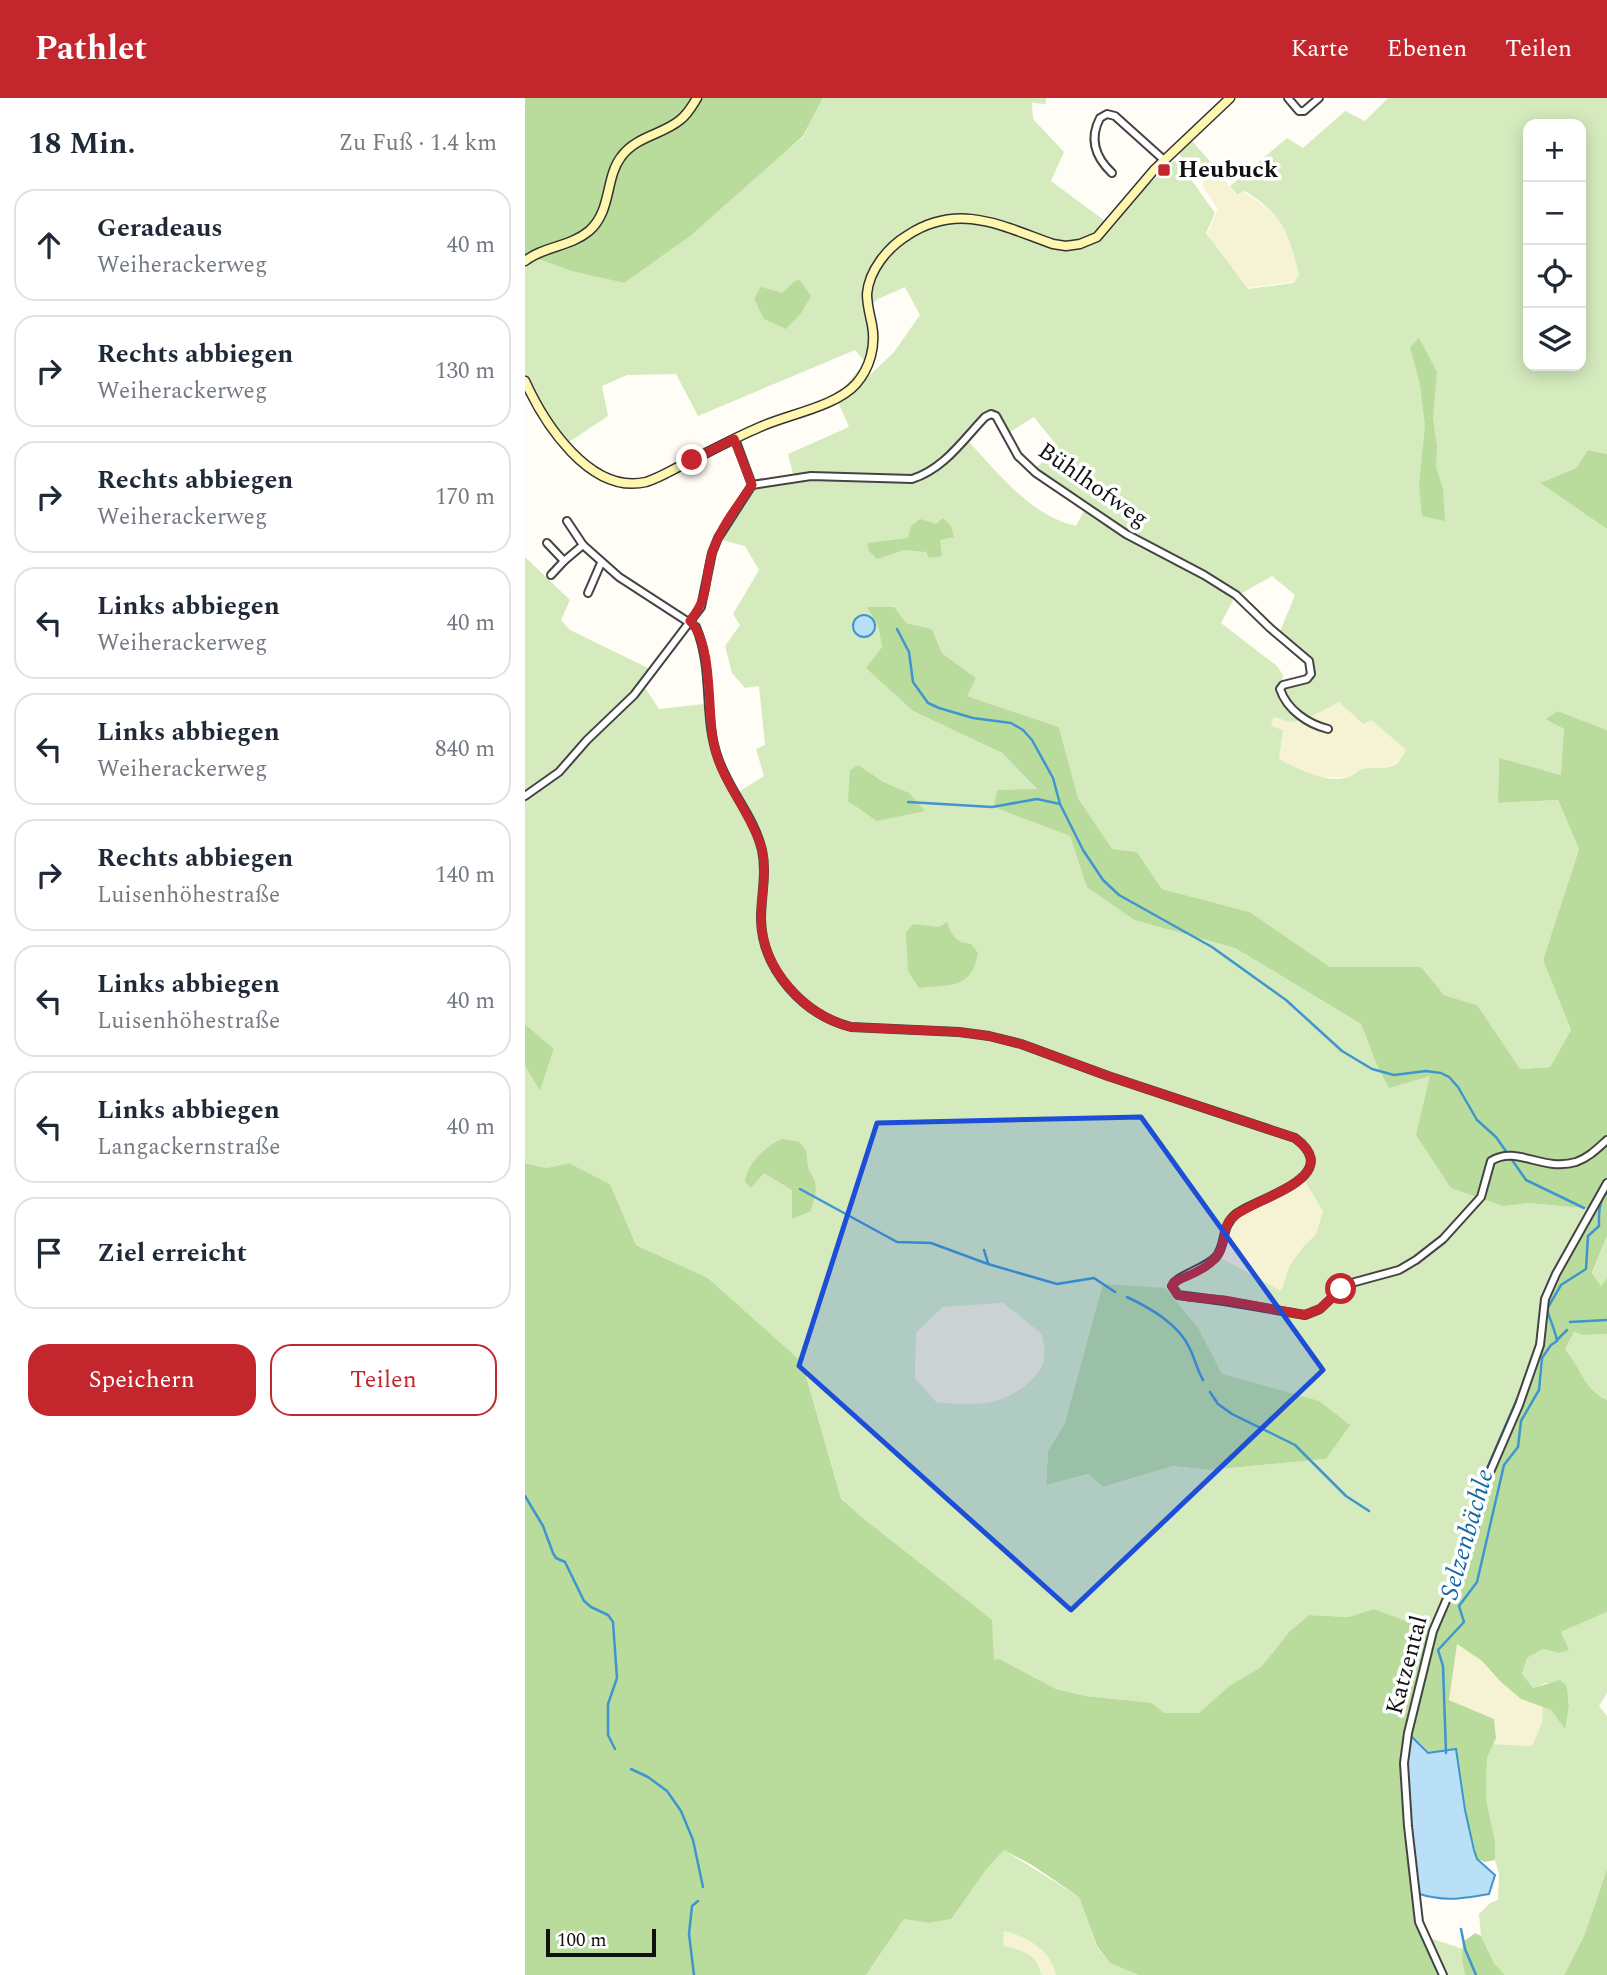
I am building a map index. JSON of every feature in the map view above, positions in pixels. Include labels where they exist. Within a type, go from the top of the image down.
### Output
[{"type":"street","points":[[525,261],[580,238],[591,229],[604,207],[619,158],[643,138],[679,122],[697,98]]},
{"type":"street","points":[[525,381],[543,416],[567,447],[589,467],[616,482],[647,481],[775,421],[834,400],[853,387],[865,374],[871,357],[873,329],[867,292],[873,272],[887,251],[906,236],[923,226],[954,216],[977,219],[1066,246],[1097,237],[1164,160],[1230,98]]},
{"type":"street","points":[[1288,98],[1299,111],[1304,111],[1319,98]]},
{"type":"street","points":[[1112,173],[1102,164],[1093,139],[1100,118],[1107,114],[1115,116],[1164,160]]},
{"type":"street","name":"Bühlhofweg","points":[[752,485],[811,475],[912,479],[934,470],[985,417],[991,414],[996,416],[1018,456],[1036,473],[1126,534],[1205,575],[1236,595],[1303,655],[1309,661],[1311,674],[1307,679],[1283,685],[1280,689],[1284,699],[1309,722],[1328,729]]},
{"type":"street","points":[[525,796],[559,772],[587,740],[634,695],[701,607],[712,553],[718,538],[752,485],[734,439]]},
{"type":"street","points":[[567,521],[583,545],[601,563],[696,627],[709,684],[713,744],[717,758],[752,823],[762,849],[762,933],[786,984],[810,1009],[834,1023],[851,1027],[959,1032],[1021,1044],[1133,1085],[1295,1138],[1306,1146],[1310,1162],[1308,1171],[1298,1182],[1280,1193],[1233,1216],[1227,1224],[1221,1248],[1216,1256],[1208,1264],[1174,1282],[1172,1286],[1178,1295],[1224,1300],[1305,1315],[1320,1309],[1341,1289],[1399,1270],[1443,1239],[1481,1197],[1490,1161],[1510,1155],[1533,1162],[1561,1165],[1578,1162],[1607,1140]]},
{"type":"street","points":[[547,543],[564,561]]},
{"type":"street","points":[[551,575],[583,545]]},
{"type":"street","points":[[588,593],[601,563]]},
{"type":"street","name":"Katzental","points":[[1443,1975],[1419,1922],[1405,1776],[1408,1732],[1433,1631],[1467,1552],[1490,1472],[1519,1405],[1540,1345],[1545,1299],[1607,1183]]},
{"type":"highlighted area","points":[[1141,1117],[1323,1370],[1071,1610],[799,1366],[877,1123]]},
{"type":"shaded area","points":[[1216,170],[1237,196],[1244,192],[1279,217],[1289,239],[1299,274],[1294,282],[1248,288],[1218,251],[1207,233],[1218,209],[1203,187],[1203,181]]},
{"type":"shaded area","points":[[1339,702],[1355,717],[1372,719],[1406,750],[1402,758],[1385,770],[1363,769],[1348,777],[1313,777],[1279,759],[1283,731],[1271,726],[1274,716],[1291,722],[1300,721]]},
{"type":"shaded area","points":[[1304,1180],[1323,1211],[1316,1234],[1290,1265],[1281,1291],[1216,1256],[1233,1216]]},
{"type":"shaded area","points":[[1003,1303],[1043,1334],[1044,1357],[1037,1376],[1016,1394],[996,1402],[966,1405],[936,1402],[915,1378],[916,1333],[943,1307]]},
{"type":"shaded area","points":[[1457,1644],[1482,1661],[1501,1682],[1543,1706],[1542,1722],[1532,1746],[1493,1744],[1496,1738],[1494,1719],[1449,1700]]},
{"type":"shaded area","points":[[1003,1931],[1024,1937],[1040,1948],[1052,1961],[1056,1975],[1041,1975],[1040,1967],[1003,1946]]},
{"type":"green space","points":[[525,98],[823,98],[803,136],[690,236],[624,283],[571,271],[525,254]]},
{"type":"green space","points":[[823,98],[1046,98],[1046,104],[1032,103],[1033,119],[1064,152],[1051,181],[1113,227],[1140,192],[1174,161],[1178,161],[1215,213],[1206,233],[1248,289],[1294,283],[1299,274],[1287,235],[1276,217],[1245,191],[1237,195],[1230,186],[1287,138],[1303,148],[1345,111],[1365,121],[1388,98],[1607,98],[1607,454],[1588,450],[1576,468],[1540,483],[1607,529],[1607,730],[1558,711],[1545,719],[1564,729],[1562,775],[1499,759],[1498,803],[1558,800],[1579,849],[1543,960],[1571,1030],[1550,1067],[1519,1069],[1477,1005],[1444,995],[1420,967],[1330,967],[1250,912],[1162,889],[1137,852],[1112,850],[1078,798],[1059,727],[966,696],[976,678],[942,653],[932,629],[906,623],[868,608],[878,626],[882,647],[867,668],[913,711],[1002,753],[1038,790],[995,807],[1070,836],[1088,887],[1134,920],[1235,948],[1361,1024],[1376,1063],[1431,1075],[1481,1197],[1503,1205],[1528,1203],[1593,1209],[1542,1337],[1467,1552],[1433,1631],[1374,1609],[1348,1617],[1309,1615],[1289,1632],[1261,1667],[1229,1686],[1199,1713],[1164,1713],[1122,1700],[1056,1689],[1000,1659],[994,1661],[841,1497],[802,1362],[708,1278],[636,1245],[610,1184],[569,1163],[547,1168],[525,1163],[525,1066],[540,1091],[554,1049],[525,1024],[525,557],[570,600],[561,620],[570,630],[650,669],[642,683],[659,709],[704,704],[711,724],[713,744],[737,793],[764,776],[756,749],[765,745],[759,686],[745,688],[732,673],[725,646],[740,625],[733,614],[759,570],[745,546],[722,540],[755,487],[793,474],[788,454],[849,427],[836,397],[865,362],[855,350],[698,416],[676,374],[627,375],[602,386],[608,416],[566,444],[556,435],[525,378],[525,254],[571,271],[624,283],[803,137]],"holes":[[[905,287],[920,315],[894,352],[868,377],[873,345],[868,308],[878,299]],[[991,414],[1007,434],[1034,417],[1059,448],[1031,472],[1085,509],[1076,526],[1043,512],[1015,491],[965,438]],[[1272,576],[1295,595],[1279,634],[1308,664],[1309,670],[1305,677],[1282,683],[1283,675],[1277,666],[1221,623],[1235,597]],[[1339,702],[1363,724],[1372,720],[1406,750],[1401,758],[1387,768],[1363,769],[1340,779],[1322,777],[1279,759],[1283,730],[1271,726],[1274,717],[1295,722]],[[1304,1180],[1323,1211],[1316,1234],[1290,1265],[1281,1291],[1217,1256],[1233,1216]],[[1003,1303],[1042,1334],[1044,1351],[1041,1368],[1018,1391],[996,1401],[973,1404],[936,1402],[915,1378],[916,1333],[943,1307]],[[1199,1329],[1222,1374],[1326,1459],[1210,1470],[1173,1466],[1103,1487],[1090,1474],[1046,1485],[1048,1451],[1065,1423],[1078,1381]]]},
{"type":"green space","points":[[1191,140],[1214,166],[1201,176],[1196,177],[1179,154]]},
{"type":"green space","points":[[800,280],[811,296],[802,312],[786,329],[764,319],[754,299],[761,287],[782,293],[795,281]]},
{"type":"green space","points":[[1419,338],[1437,372],[1433,418],[1437,447],[1436,467],[1443,489],[1445,521],[1422,516],[1419,485],[1425,426],[1420,384],[1410,347]]},
{"type":"green space","points":[[1588,450],[1607,454],[1607,529],[1540,483],[1576,468]]},
{"type":"green space","points":[[943,518],[951,526],[954,537],[940,540],[942,556],[929,558],[926,552],[904,550],[877,559],[868,550],[868,543],[908,538],[911,526],[920,519],[936,524]]},
{"type":"green space","points":[[867,607],[894,607],[906,623],[932,629],[942,653],[976,678],[967,696],[1059,727],[1078,798],[1112,849],[1137,852],[1162,889],[1250,912],[1330,967],[1421,967],[1444,995],[1477,1005],[1520,1069],[1550,1067],[1571,1030],[1543,960],[1579,849],[1558,800],[1498,803],[1499,758],[1561,775],[1564,729],[1545,719],[1558,711],[1607,730],[1607,1236],[1592,1273],[1601,1286],[1607,1278],[1607,1334],[1583,1335],[1574,1332],[1565,1349],[1587,1384],[1607,1400],[1607,1612],[1561,1632],[1569,1650],[1559,1653],[1543,1649],[1527,1658],[1522,1674],[1533,1688],[1560,1680],[1567,1686],[1569,1707],[1565,1729],[1551,1710],[1521,1699],[1482,1661],[1457,1644],[1449,1700],[1494,1719],[1496,1738],[1487,1758],[1486,1799],[1495,1841],[1495,1860],[1485,1862],[1477,1859],[1465,1810],[1428,1753],[1409,1733],[1419,1922],[1443,1975],[1138,1975],[1110,1963],[1097,1946],[1079,1897],[1032,1865],[1004,1850],[985,1871],[951,1919],[928,1923],[904,1919],[866,1975],[525,1975],[525,1163],[547,1168],[569,1163],[610,1184],[636,1245],[708,1278],[802,1362],[841,1498],[992,1620],[994,1660],[1000,1659],[1056,1689],[1086,1696],[1152,1703],[1164,1713],[1199,1713],[1229,1686],[1261,1667],[1289,1632],[1309,1615],[1348,1617],[1374,1609],[1433,1631],[1467,1552],[1490,1472],[1535,1359],[1545,1299],[1592,1209],[1528,1203],[1503,1206],[1451,1188],[1416,1135],[1430,1076],[1389,1088],[1361,1024],[1235,948],[1134,920],[1087,887],[1070,836],[994,807],[997,790],[1037,789],[1002,753],[913,711],[866,668],[882,647],[878,626]]},
{"type":"green space","points":[[858,765],[883,782],[909,793],[925,811],[877,821],[848,801],[850,770]]},
{"type":"green space","points":[[947,922],[955,938],[971,944],[978,953],[975,965],[970,974],[958,983],[919,988],[908,971],[906,933],[913,924],[939,927]]},
{"type":"green space","points":[[525,1024],[554,1049],[540,1091],[525,1066]]},
{"type":"green space","points":[[782,1139],[799,1142],[806,1150],[808,1168],[815,1181],[816,1191],[811,1211],[792,1219],[792,1190],[764,1173],[751,1188],[745,1182],[749,1169],[758,1156]]},
{"type":"green space","points":[[1607,1236],[1607,1278],[1601,1286],[1592,1274]]},
{"type":"green space","points":[[1103,1284],[1165,1288],[1199,1329],[1222,1374],[1319,1401],[1350,1425],[1326,1459],[1210,1470],[1173,1466],[1103,1487],[1089,1474],[1046,1485],[1048,1451],[1065,1423]]},
{"type":"green space","points":[[1574,1332],[1583,1335],[1607,1334],[1607,1400],[1587,1384],[1565,1349]]},
{"type":"green space","points":[[1607,1612],[1607,1693],[1599,1706],[1607,1716],[1607,1869],[1584,1936],[1564,1975],[1505,1975],[1494,1963],[1481,1936],[1479,1914],[1490,1903],[1498,1900],[1499,1874],[1486,1799],[1487,1757],[1493,1744],[1532,1746],[1542,1722],[1543,1706],[1551,1710],[1565,1728],[1569,1707],[1567,1686],[1545,1683],[1533,1689],[1522,1674],[1527,1658],[1543,1649],[1559,1653],[1568,1649],[1561,1632]]},
{"type":"green space","points":[[1004,1850],[1079,1897],[1097,1947],[1110,1963],[1138,1975],[1056,1975],[1049,1958],[1037,1946],[1004,1931],[1003,1946],[1028,1954],[1037,1962],[1041,1975],[866,1975],[904,1919],[928,1923]]},
{"type":"green space","points":[[1607,1869],[1607,1975],[1564,1975],[1584,1936]]},
{"type":"green space","points":[[1475,1933],[1481,1936],[1494,1963],[1505,1975],[1465,1975],[1463,1942]]},
{"type":"green space","points":[[1424,1936],[1463,1949],[1465,1975],[1443,1975]]},
{"type":"water","points":[[864,615],[874,622],[875,626],[868,636],[864,637],[854,630],[853,626],[860,616]]},
{"type":"water","points":[[1408,1733],[1428,1753],[1456,1749],[1474,1850],[1477,1859],[1495,1875],[1489,1894],[1452,1899],[1416,1893],[1404,1763]]},
{"type":"waterway","points":[[897,629],[909,652],[913,682],[928,703],[973,718],[1011,723],[1023,730],[1032,740],[1053,778],[1060,804],[1083,850],[1103,880],[1119,895],[1212,947],[1286,1000],[1342,1051],[1372,1069],[1394,1075],[1426,1071],[1449,1077],[1477,1120],[1496,1137],[1526,1180],[1584,1208]]},
{"type":"waterway","points":[[908,802],[992,807],[1037,799],[1060,804]]},
{"type":"waterway","points":[[800,1189],[897,1242],[931,1243],[988,1264],[1057,1284],[1094,1278],[1115,1292]]},
{"type":"waterway","name":"Selzenbächle","points":[[1446,1753],[1443,1666],[1438,1650],[1464,1622],[1459,1606],[1477,1582],[1504,1465],[1518,1447],[1521,1421],[1539,1390],[1542,1358],[1557,1341],[1547,1309],[1561,1285],[1586,1269],[1588,1236],[1599,1226],[1601,1204],[1607,1193]]},
{"type":"waterway","points":[[984,1250],[988,1263]]},
{"type":"waterway","points":[[1127,1297],[1154,1312],[1179,1332],[1190,1349],[1203,1380]]},
{"type":"waterway","points":[[1570,1322],[1607,1320]]},
{"type":"waterway","points":[[1557,1340],[1567,1330]]},
{"type":"waterway","points":[[1210,1392],[1218,1404],[1232,1414],[1295,1445],[1346,1496],[1369,1511]]},
{"type":"waterway","points":[[1479,1487],[1517,1399]]},
{"type":"waterway","points":[[525,1496],[543,1526],[553,1553],[556,1558],[565,1562],[584,1601],[608,1615],[613,1622],[617,1678],[608,1704],[608,1735],[615,1749]]},
{"type":"waterway","points":[[631,1769],[667,1791],[681,1811],[693,1840],[703,1887]]},
{"type":"waterway","points":[[694,1975],[689,1934],[692,1906],[698,1901]]},
{"type":"waterway","name":"Selzenbächle","points":[[1461,1929],[1465,1949],[1476,1975]]},
{"type":"place","name":"Heubuck","points":[[1164,170]]},
{"type":"route","points":[[692,460],[734,439],[752,485],[718,538],[712,553],[701,607],[690,621],[700,636],[709,684],[713,744],[717,758],[742,802],[762,849],[762,933],[786,984],[810,1009],[834,1023],[851,1027],[989,1036],[1021,1044],[1195,1106],[1295,1138],[1306,1146],[1310,1162],[1308,1171],[1298,1182],[1280,1193],[1233,1216],[1227,1224],[1221,1248],[1216,1256],[1208,1264],[1174,1282],[1173,1291],[1189,1297],[1224,1300],[1305,1315],[1320,1309],[1341,1289]]}]
